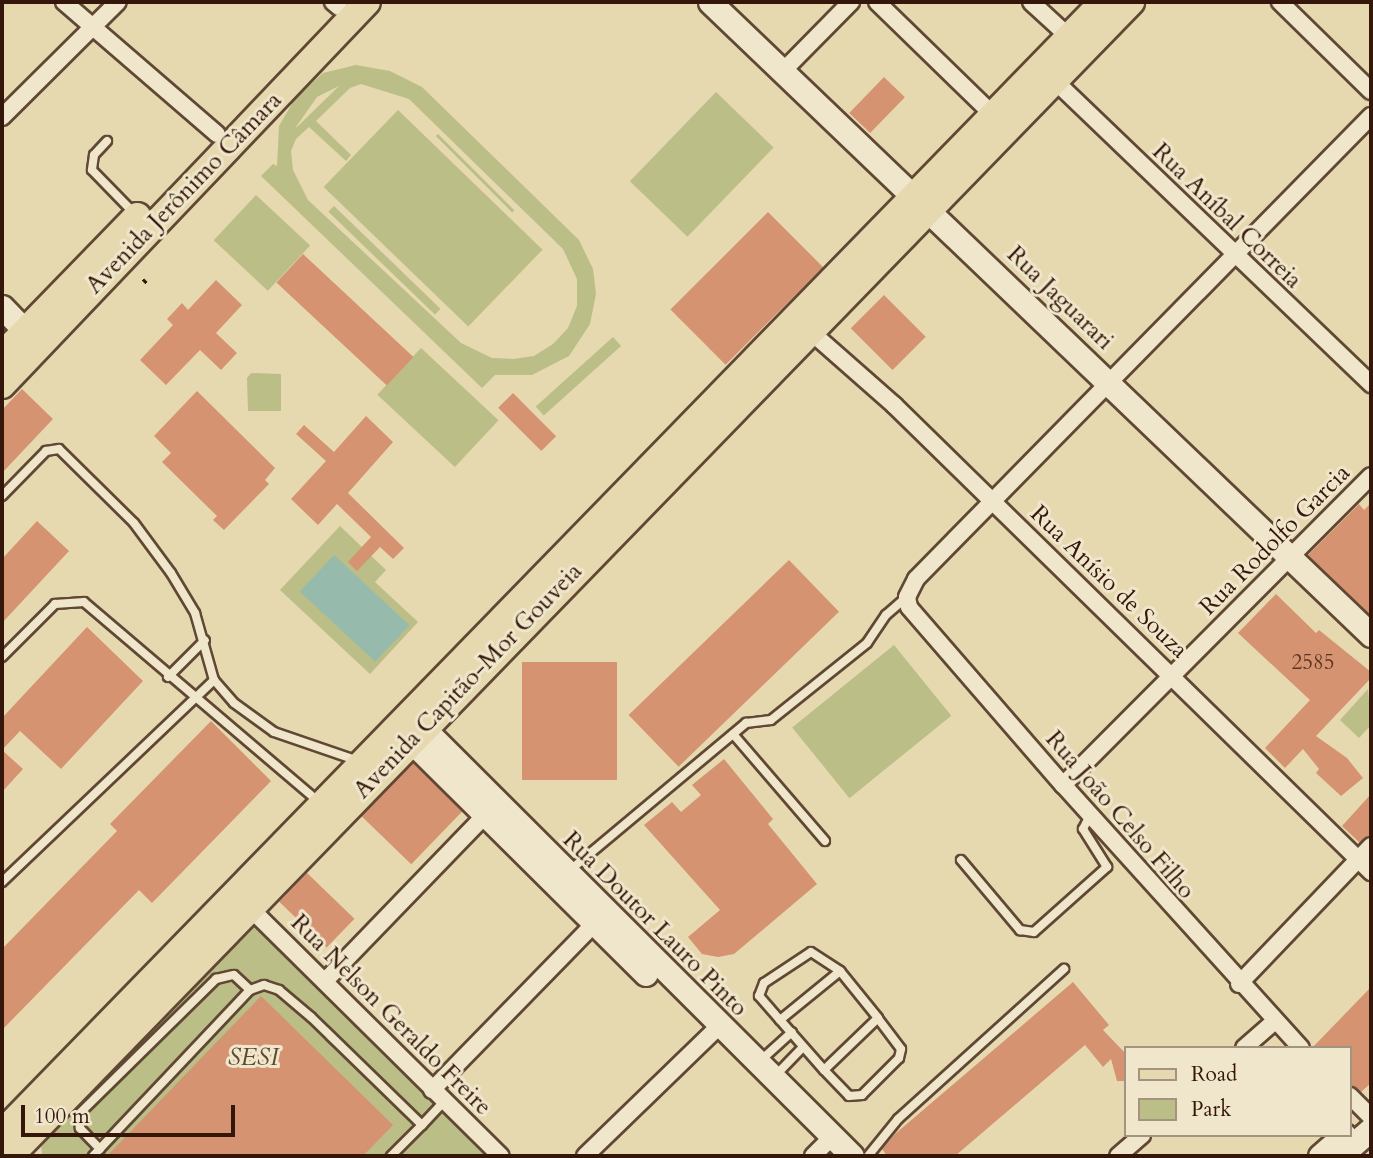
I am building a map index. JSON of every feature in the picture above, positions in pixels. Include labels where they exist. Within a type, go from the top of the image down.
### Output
[{"type":"main road","name":"Avenida Jerônimo Câmara","points":[[2,385],[367,2]]},
{"type":"main road","points":[[922,202],[993,115],[1103,2]]},
{"type":"main road","points":[[922,202],[1131,2]]},
{"type":"main road","name":"Avenida Jerônimo Câmara","points":[[11,340],[137,216],[339,4]]},
{"type":"main road","name":"Avenida Capitão-Mor Gouveia","points":[[10,1156],[416,733],[810,331],[922,202]]},
{"type":"main road","name":"Avenida Capitão-Mor Gouveia","points":[[2,1133],[320,802],[608,508],[922,202]]},
{"type":"main road","points":[[602,543],[608,508]]},
{"type":"main road","points":[[457,662],[494,654]]},
{"type":"main road","points":[[41,1124],[43,1091]]},
{"type":"street","points":[[64,2],[216,134]]},
{"type":"street","points":[[2,117],[118,2]]},
{"type":"street","name":"Rua Jaguarari","points":[[710,2],[922,202],[1371,635]]},
{"type":"street","points":[[783,71],[851,2]]},
{"type":"street","points":[[877,2],[993,115]]},
{"type":"street","points":[[1031,2],[1069,37]]},
{"type":"street","points":[[1280,2],[1371,91]]},
{"type":"street","name":"Rua Aníbal Correia","points":[[1053,79],[1232,254],[1371,384]]},
{"type":"street","points":[[908,602],[916,579],[994,502],[1232,254],[1371,116]]},
{"type":"street","points":[[2,307],[11,340]]},
{"type":"street","name":"Rua Anísio de Souza","points":[[810,331],[994,502],[1371,872]]},
{"type":"street","name":"Rua Rodolfo Garcia","points":[[1063,785],[1371,475]]},
{"type":"street","name":"Rua João Celso Filho","points":[[908,602],[1063,785],[1239,984],[1299,1046]]},
{"type":"street","name":"Rua Doutor Lauro Pinto","points":[[416,733],[490,810],[714,1030],[825,1149],[852,1156]]},
{"type":"street","points":[[325,981],[490,810]]},
{"type":"street","name":"Rua Doutor Lauro Pinto","points":[[490,810],[566,873],[600,917]]},
{"type":"street","points":[[1239,984],[1371,846]]},
{"type":"street","name":"Rua Nelson Geraldo Freire","points":[[249,907],[501,1156]]},
{"type":"street","points":[[432,1090],[600,917]]},
{"type":"street","points":[[1246,1046],[1275,1021]]},
{"type":"street","points":[[585,1156],[714,1030]]},
{"type":"street","name":"Rua Doutor Lauro Pinto","points":[[714,1030],[765,1070],[825,1149]]},
{"type":"street","points":[[1352,1098],[1371,1118]]},
{"type":"street","points":[[1352,1129],[1371,1118]]},
{"type":"street","points":[[1340,1156],[1371,1118]]},
{"type":"street","points":[[1118,1156],[1140,1137]]},
{"type":"street","points":[[1320,1156],[1342,1137]]},
{"type":"lane","points":[[107,141],[94,155],[92,170],[137,216]]},
{"type":"lane","points":[[2,496],[46,451],[59,449],[134,523],[171,573],[205,640],[214,680],[253,719],[274,732],[360,761]]},
{"type":"lane","points":[[2,657],[47,610],[76,600],[95,610],[168,677],[320,802]]},
{"type":"lane","points":[[566,873],[747,723],[771,720],[867,643],[886,615],[908,602]]},
{"type":"lane","points":[[168,677],[205,640]]},
{"type":"lane","points":[[2,882],[214,680]]},
{"type":"lane","points":[[733,734],[825,841]]},
{"type":"lane","points":[[961,860],[1020,929],[1034,932],[1107,867],[1083,829],[1090,815]]},
{"type":"lane","points":[[810,953],[840,971],[878,1018],[901,1049],[899,1058],[862,1096],[849,1096],[802,1048],[792,1032],[759,996],[764,983],[810,953]]},
{"type":"lane","points":[[868,1156],[898,1119],[1064,969]]},
{"type":"lane","points":[[780,1020],[840,971]]},
{"type":"lane","points":[[100,1149],[80,1128],[78,1115],[216,979],[234,975],[250,990]]},
{"type":"lane","points":[[93,1156],[250,990],[264,985],[279,990],[422,1125]]},
{"type":"lane","points":[[824,1070],[878,1018]]},
{"type":"lane","points":[[765,1070],[792,1032]]},
{"type":"lane","points":[[765,1070],[802,1048]]},
{"type":"lane","points":[[391,1156],[444,1101]]},
{"type":"path","points":[[143,279],[149,285]]},
{"type":"green space","points":[[356,65],[390,71],[422,87],[579,240],[593,269],[596,294],[590,324],[569,356],[532,375],[495,375],[482,388],[261,176],[273,164],[277,166],[279,126],[296,97],[323,73]],"holes":[[[361,84],[409,99],[563,249],[577,279],[577,306],[568,328],[553,344],[534,356],[513,359],[492,358],[461,343],[308,200],[293,170],[291,151],[296,139],[309,127],[346,161],[351,155],[316,121],[350,88]],[[339,86],[297,127],[296,127],[317,97]]]},
{"type":"green space","points":[[716,92],[774,148],[687,237],[630,181]]},
{"type":"green space","points":[[398,110],[543,250],[468,327],[324,187]]},
{"type":"green space","points":[[438,134],[514,210],[512,212],[436,136]]},
{"type":"green space","points":[[256,195],[310,245],[268,291],[214,240]]},
{"type":"green space","points":[[334,206],[440,309],[435,315],[328,212]]},
{"type":"green space","points":[[613,337],[621,346],[544,416],[536,407]]},
{"type":"green space","points":[[421,348],[499,420],[455,467],[377,395]]},
{"type":"green space","points":[[251,373],[281,374],[281,411],[248,411],[247,378]]},
{"type":"green space","points":[[340,526],[386,570],[375,582],[418,622],[370,674],[280,590]]},
{"type":"green space","points":[[894,645],[951,716],[849,798],[792,727]]},
{"type":"green space","points":[[1368,689],[1371,725],[1359,738],[1340,720]]},
{"type":"green space","name":"SESI","points":[[250,920],[491,1156],[42,1156],[41,1140]]},
{"type":"shaded area","points":[[334,555],[409,625],[375,662],[300,592]]},
{"type":"building","points":[[884,77],[905,97],[870,133],[849,113]]},
{"type":"building","points":[[768,212],[823,267],[726,365],[670,310]]},
{"type":"building","points":[[303,254],[413,357],[387,386],[276,283]]},
{"type":"building","points":[[216,280],[242,305],[216,333],[237,353],[221,370],[200,350],[166,385],[140,360],[173,325],[167,319],[182,303],[188,310]]},
{"type":"building","points":[[884,295],[926,337],[892,370],[851,328]]},
{"type":"building","points":[[22,389],[53,419],[2,473],[2,410]]},
{"type":"building","points":[[197,391],[275,468],[265,480],[269,484],[224,530],[213,520],[217,516],[162,462],[171,453],[154,436]]},
{"type":"building","points":[[513,393],[556,436],[541,451],[498,408]]},
{"type":"building","points":[[366,416],[393,442],[348,493],[404,548],[393,559],[380,547],[357,571],[348,562],[371,537],[337,504],[318,525],[291,499],[326,461],[296,434],[304,425],[334,452]]},
{"type":"building","points":[[1371,503],[1371,616],[1308,555],[1359,504],[1364,510]]},
{"type":"building","points":[[37,521],[69,551],[2,623],[2,559]]},
{"type":"building","points":[[789,560],[839,612],[679,767],[629,715]]},
{"type":"building","points":[[1276,594],[1316,633],[1319,630],[1371,672],[1371,678],[1316,736],[1347,758],[1363,778],[1341,796],[1316,773],[1319,769],[1303,749],[1285,768],[1265,748],[1310,700],[1238,633]]},
{"type":"building","points":[[87,627],[143,681],[61,769],[20,731],[2,750],[2,718]]},
{"type":"building","points":[[522,662],[617,662],[617,780],[522,780]]},
{"type":"building","points":[[211,721],[271,781],[152,903],[139,890],[2,1030],[2,949],[117,831],[110,824]]},
{"type":"building","points":[[2,750],[23,769],[2,792]]},
{"type":"building","points":[[724,759],[773,819],[768,824],[817,884],[734,954],[718,957],[702,954],[688,937],[720,910],[644,825],[672,802],[681,812],[701,795],[692,785]]},
{"type":"building","points":[[413,763],[463,811],[411,864],[362,816]]},
{"type":"building","points":[[1371,794],[1371,835],[1360,843],[1342,826]]},
{"type":"building","points":[[307,873],[354,919],[327,948],[279,902]]},
{"type":"building","points":[[1073,982],[1109,1025],[1103,1030],[1124,1052],[1124,1081],[1117,1081],[1111,1059],[1103,1067],[1085,1045],[955,1156],[887,1156],[882,1149],[895,1134]]},
{"type":"building","points":[[1371,987],[1371,1083],[1361,1092],[1352,1086],[1352,1046],[1314,1046]]},
{"type":"building","points":[[261,996],[393,1125],[363,1156],[107,1156]]}]
